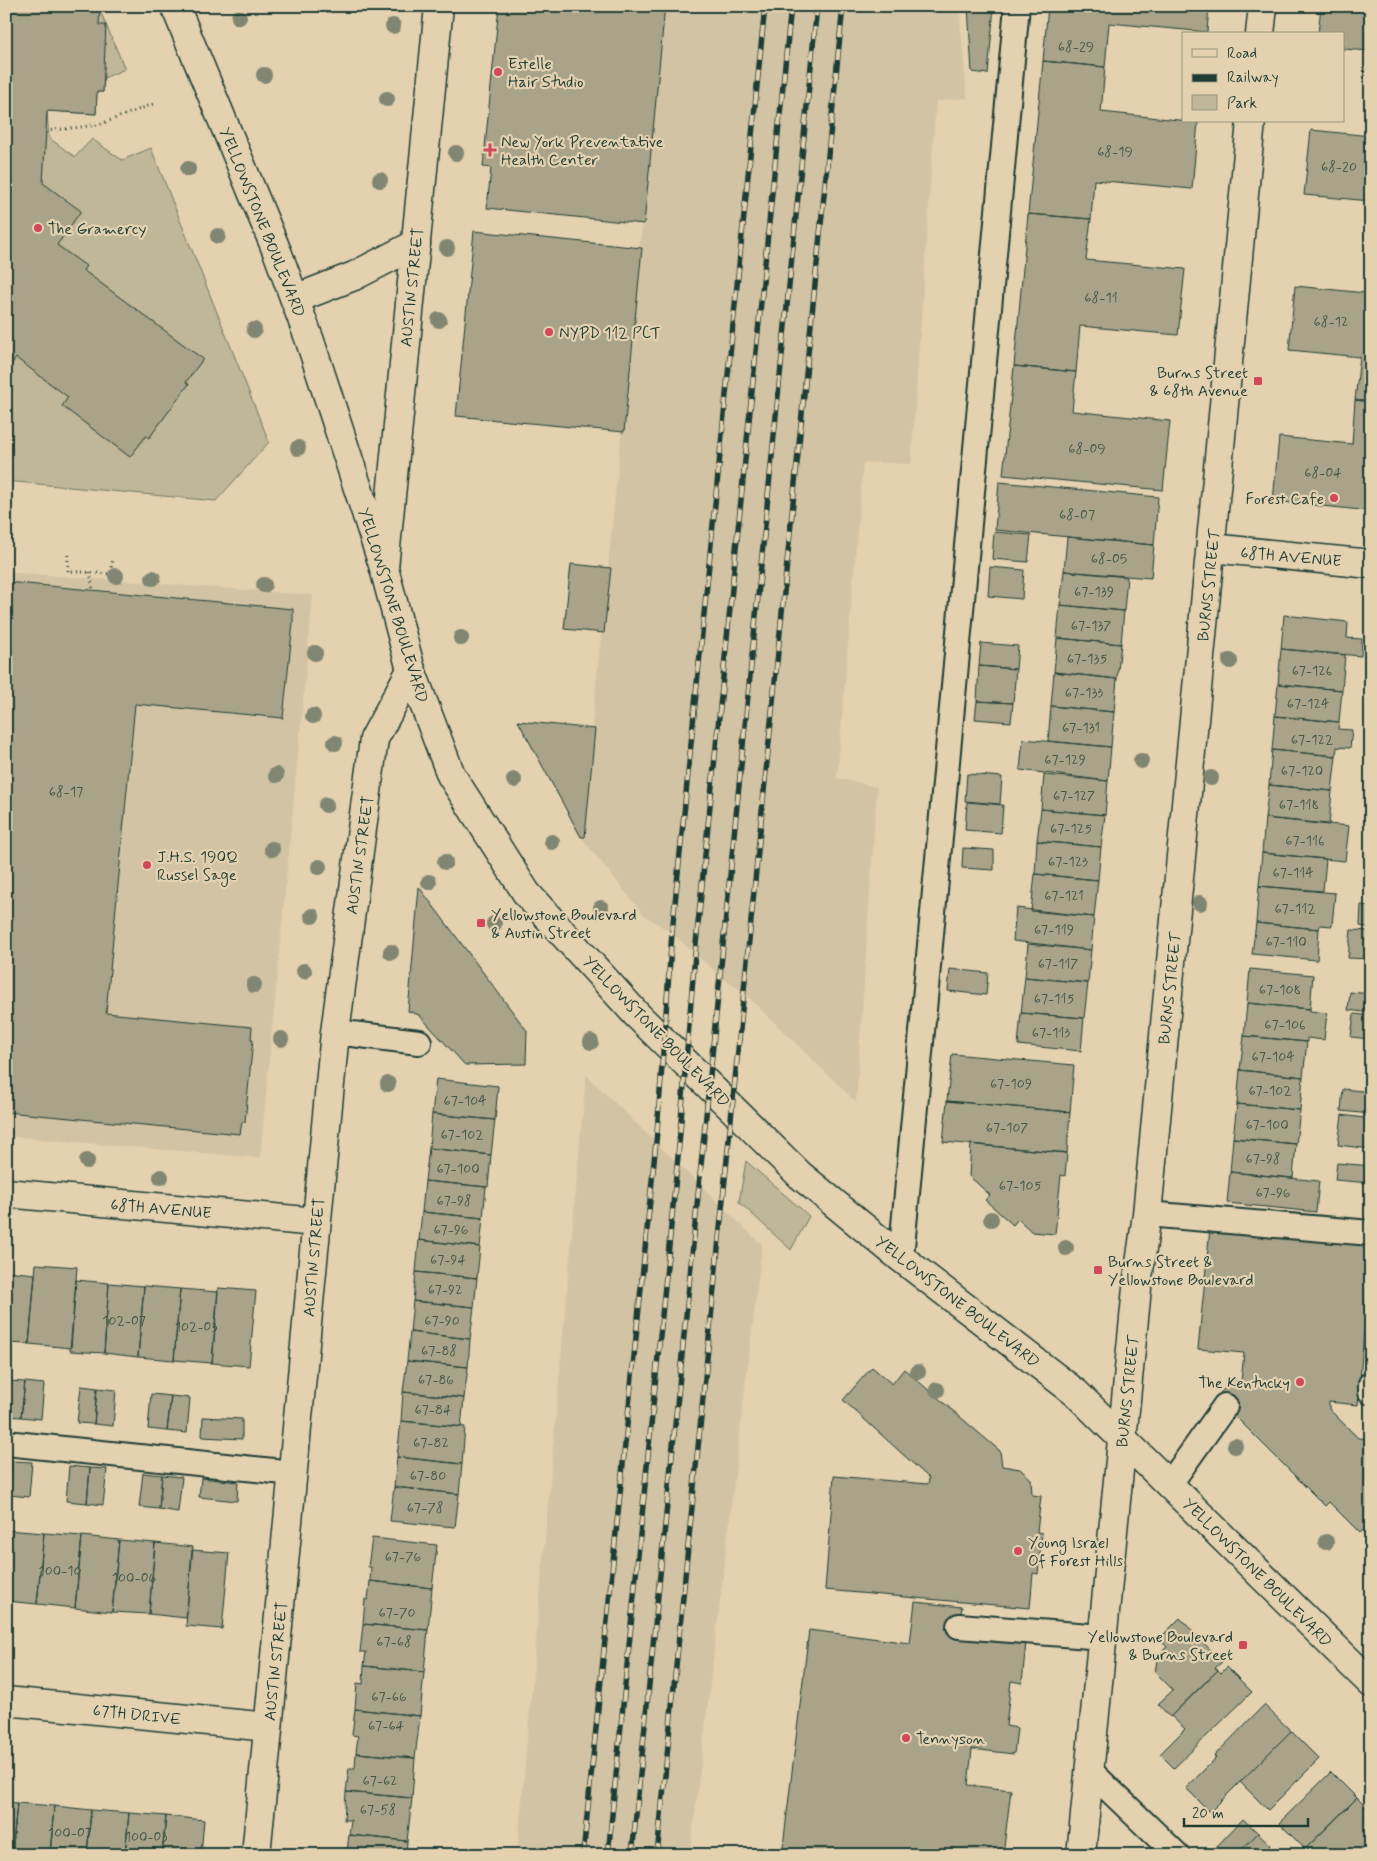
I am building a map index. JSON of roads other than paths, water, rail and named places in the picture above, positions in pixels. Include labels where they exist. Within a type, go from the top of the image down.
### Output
[{"type":"street","name":"YELLOWSTONE BOULEVARD","points":[[175,6],[295,299],[384,568],[411,670],[451,776],[527,894],[637,1015],[793,1168],[901,1258],[1076,1393],[1371,1683]]},
{"type":"street","name":"AUSTIN STREET","points":[[384,568],[439,6]]},
{"type":"street","points":[[1260,32],[1263,6]]},
{"type":"street","name":"BURNS STREET","points":[[1081,1855],[1138,1278],[1147,1214],[1211,548],[1224,384],[1251,122]]},
{"type":"street","points":[[295,299],[354,276],[416,244]]},
{"type":"street","name":"68TH AVENUE","points":[[1211,548],[1371,564]]},
{"type":"street","name":"AUSTIN STREET","points":[[256,1855],[335,1032],[374,739],[411,670]]},
{"type":"street","name":"68TH AVENUE","points":[[6,1193],[316,1222]]},
{"type":"street","name":"67TH DRIVE","points":[[6,1701],[268,1727]]},
{"type":"lane","points":[[901,1258],[1018,6]]},
{"type":"lane","points":[[335,1032],[419,1042]]},
{"type":"lane","points":[[1147,1214],[1371,1234]]},
{"type":"lane","points":[[1371,1384],[1371,1392]]},
{"type":"lane","points":[[1169,1485],[1225,1406]]},
{"type":"lane","points":[[6,1443],[293,1473]]},
{"type":"lane","points":[[959,1626],[1103,1637]]},
{"type":"lane","points":[[1089,1770],[1177,1855]]},
{"type":"railway","points":[[583,1855],[657,1132],[672,933],[765,6]]},
{"type":"railway","points":[[608,1855],[678,1156],[695,954],[791,6]]},
{"type":"railway","points":[[632,1855],[817,6]]},
{"type":"railway","points":[[657,1855],[843,6]]},
{"type":"place","name":"Estelle Hair Studio","points":[[498,72]]},
{"type":"place","name":"New York Preventative Health Center","points":[[490,150]]},
{"type":"place","name":"The Gramercy","points":[[38,228]]},
{"type":"place","name":"NYPD 112 PCT","points":[[549,332]]},
{"type":"place","name":"Burns Street & 68th Avenue","points":[[1258,381]]},
{"type":"place","name":"Forest Cafe","points":[[1334,498]]},
{"type":"place","name":"J.H.S. 190Q Russel Sage","points":[[147,865]]},
{"type":"place","name":"Yellowstone Boulevard & Austin Street","points":[[481,923]]},
{"type":"place","name":"Burns Street & Yellowstone Boulevard","points":[[1098,1270]]},
{"type":"place","name":"The Kentucky","points":[[1300,1382]]},
{"type":"place","name":"Young Israel Of Forest Hills","points":[[1018,1551]]},
{"type":"place","name":"Yellowstone Boulevard & Burns Street","points":[[1243,1645]]},
{"type":"place","name":"Tennyson","points":[[906,1738]]}]
